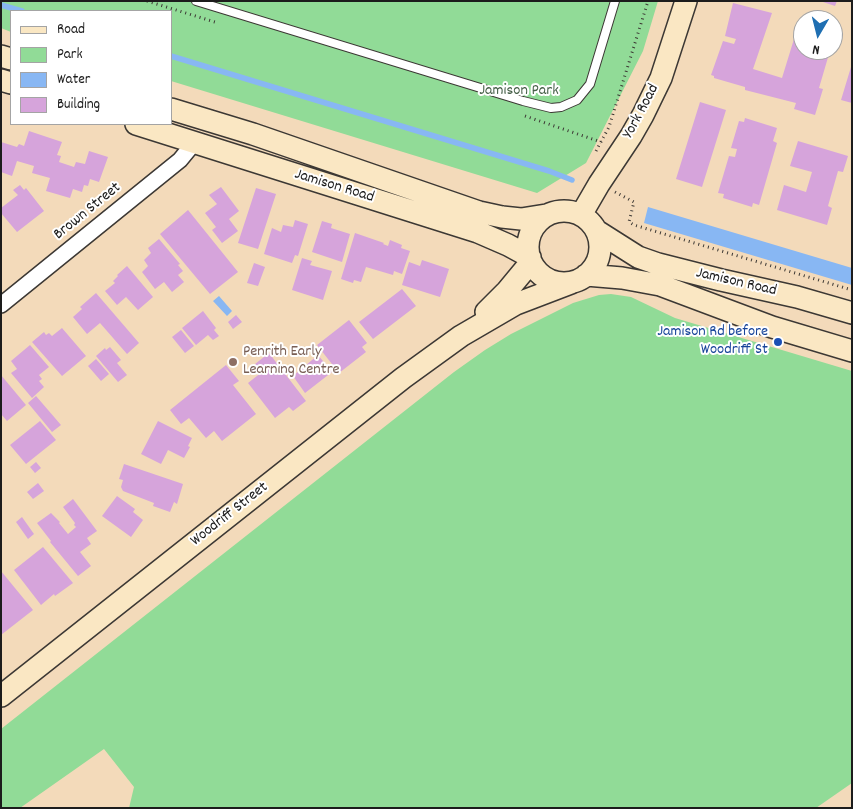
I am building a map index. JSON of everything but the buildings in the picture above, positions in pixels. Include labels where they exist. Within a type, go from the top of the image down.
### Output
[{"type":"main road","name":"York Road","points":[[581,214],[643,115],[661,78],[686,1]]},
{"type":"main road","name":"Jamison Road","points":[[172,109],[253,134],[479,212],[522,220],[546,215]]},
{"type":"main road","name":"Jamison Road","points":[[139,125],[478,232],[508,245],[530,260]]},
{"type":"main road","points":[[557,211],[581,214],[597,231],[600,247],[598,259],[592,270],[579,279],[558,282],[546,278],[530,260],[528,242],[531,232],[537,222],[546,215],[557,211]]},
{"type":"main road","name":"Jamison Road","points":[[597,231],[638,257],[658,264],[797,297],[852,313]]},
{"type":"main road","name":"Woodriff Street","points":[[460,336],[507,291],[530,260]]},
{"type":"main road","name":"Jamison Road","points":[[579,279],[613,276],[660,285],[772,327],[852,351]]},
{"type":"main road","name":"Woodriff Street","points":[[1,696],[403,378],[460,336],[516,304],[579,279]]},
{"type":"street","name":"Brown Street","points":[[1,305],[180,160],[194,143]]},
{"type":"lane","points":[[196,1],[523,102],[551,108],[561,108],[577,100],[590,84],[614,1]]},
{"type":"path","points":[[601,142],[609,127],[648,1]]},
{"type":"path","points":[[634,202],[629,222],[634,225],[852,290]]},
{"type":"green space","name":"Jamison Park","points":[[1,1],[658,1],[643,51],[586,163],[537,193],[172,81],[172,10],[10,10],[10,32],[1,28]]},
{"type":"green space","points":[[611,294],[631,297],[675,318],[852,371],[852,783],[816,808],[129,808],[134,787],[104,749],[20,808],[1,808],[1,729],[454,372],[511,334],[573,303],[599,295]]},
{"type":"water","points":[[648,207],[852,268],[852,285],[644,223]]},
{"type":"water","points":[[219,296],[232,311],[227,316],[213,301]]},
{"type":"waterway","points":[[1,5],[18,10]]},
{"type":"waterway","points":[[172,56],[549,171],[572,180]]},
{"type":"place","name":"Jamison Rd before Woodriff St","points":[[778,342]]},
{"type":"place","name":"Penrith Early Learning Centre","points":[[233,362]]}]
